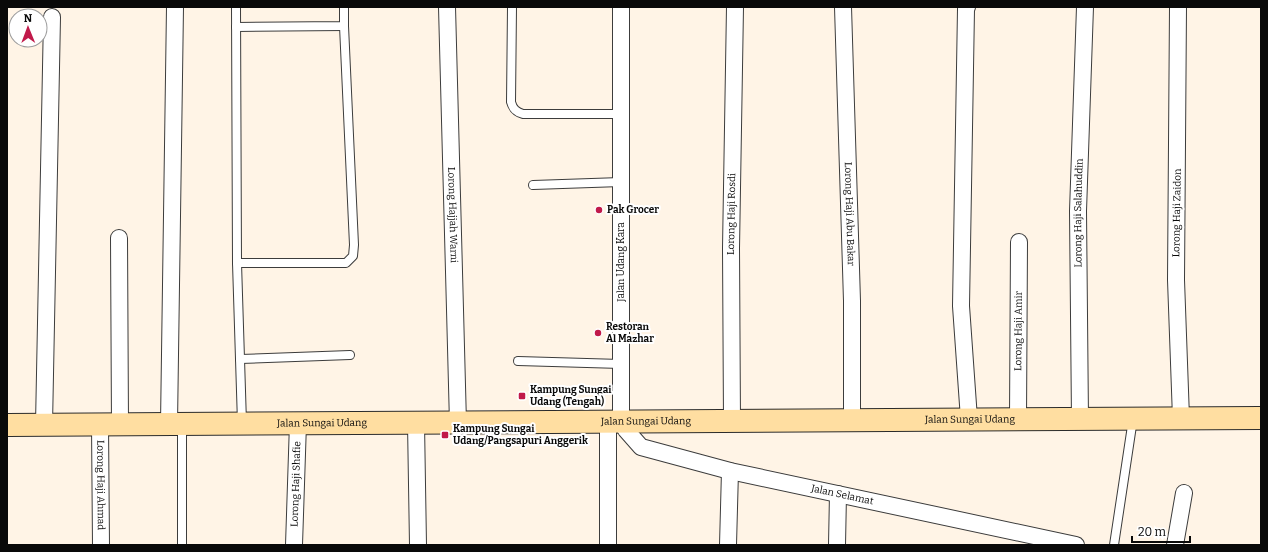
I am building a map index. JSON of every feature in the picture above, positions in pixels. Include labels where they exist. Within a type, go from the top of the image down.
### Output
[{"type":"street","points":[[176,7],[176,424]]},
{"type":"street","name":"Lorong Hajjah Warni","points":[[446,7],[455,271],[458,422]]},
{"type":"street","name":"Jalan Udang Kara","points":[[608,545],[614,421],[621,364],[621,7]]},
{"type":"street","name":"Lorong Haji Rosdi","points":[[732,421],[731,248],[735,7]]},
{"type":"street","name":"Lorong Haji Abu Bakar","points":[[843,7],[851,270],[852,420]]},
{"type":"street","name":"Lorong Haji Salahuddin","points":[[1080,419],[1078,211],[1084,7]]},
{"type":"street","name":"Lorong Haji Zaidon","points":[[1178,7],[1176,280],[1181,418]]},
{"type":"street","points":[[967,8],[961,306],[969,419]]},
{"type":"street","points":[[44,425],[52,17]]},
{"type":"street","name":"Lorong Haji Ahmad","points":[[101,545],[110,424],[119,238]]},
{"type":"street","name":"Lorong Haji Amir","points":[[1018,419],[1019,242]]},
{"type":"street","name":"Jalan Sungai Udang","points":[[7,425],[1261,418]]},
{"type":"street","name":"Jalan Selamat","points":[[614,421],[626,430],[641,447],[730,471],[1051,543],[1076,545]]},
{"type":"street","name":"Lorong Haji Shafie","points":[[294,545],[298,423]]},
{"type":"street","points":[[416,423],[418,545]]},
{"type":"street","points":[[728,545],[730,471]]},
{"type":"street","points":[[1174,545],[1184,493]]},
{"type":"street","points":[[837,545],[838,494]]},
{"type":"lane","points":[[236,7],[237,262],[242,423]]},
{"type":"lane","points":[[237,262],[346,263],[353,256],[354,245],[344,7]]},
{"type":"lane","points":[[512,7],[511,102],[513,108],[517,112],[523,114],[621,114]]},
{"type":"lane","points":[[236,27],[344,26]]},
{"type":"lane","points":[[533,185],[621,182]]},
{"type":"lane","points":[[240,359],[350,355]]},
{"type":"lane","points":[[518,361],[621,364]]},
{"type":"lane","points":[[1114,545],[1133,418]]},
{"type":"lane","points":[[176,424],[182,545]]},
{"type":"place","name":"Pak Grocer","points":[[599,210]]},
{"type":"place","name":"Restoran Al Mazhar","points":[[598,333]]},
{"type":"place","name":"Kampung Sungai Udang (Tengah)","points":[[522,396]]},
{"type":"place","name":"Kampung Sungai Udang/Pangsapuri Anggerik","points":[[445,435]]}]
